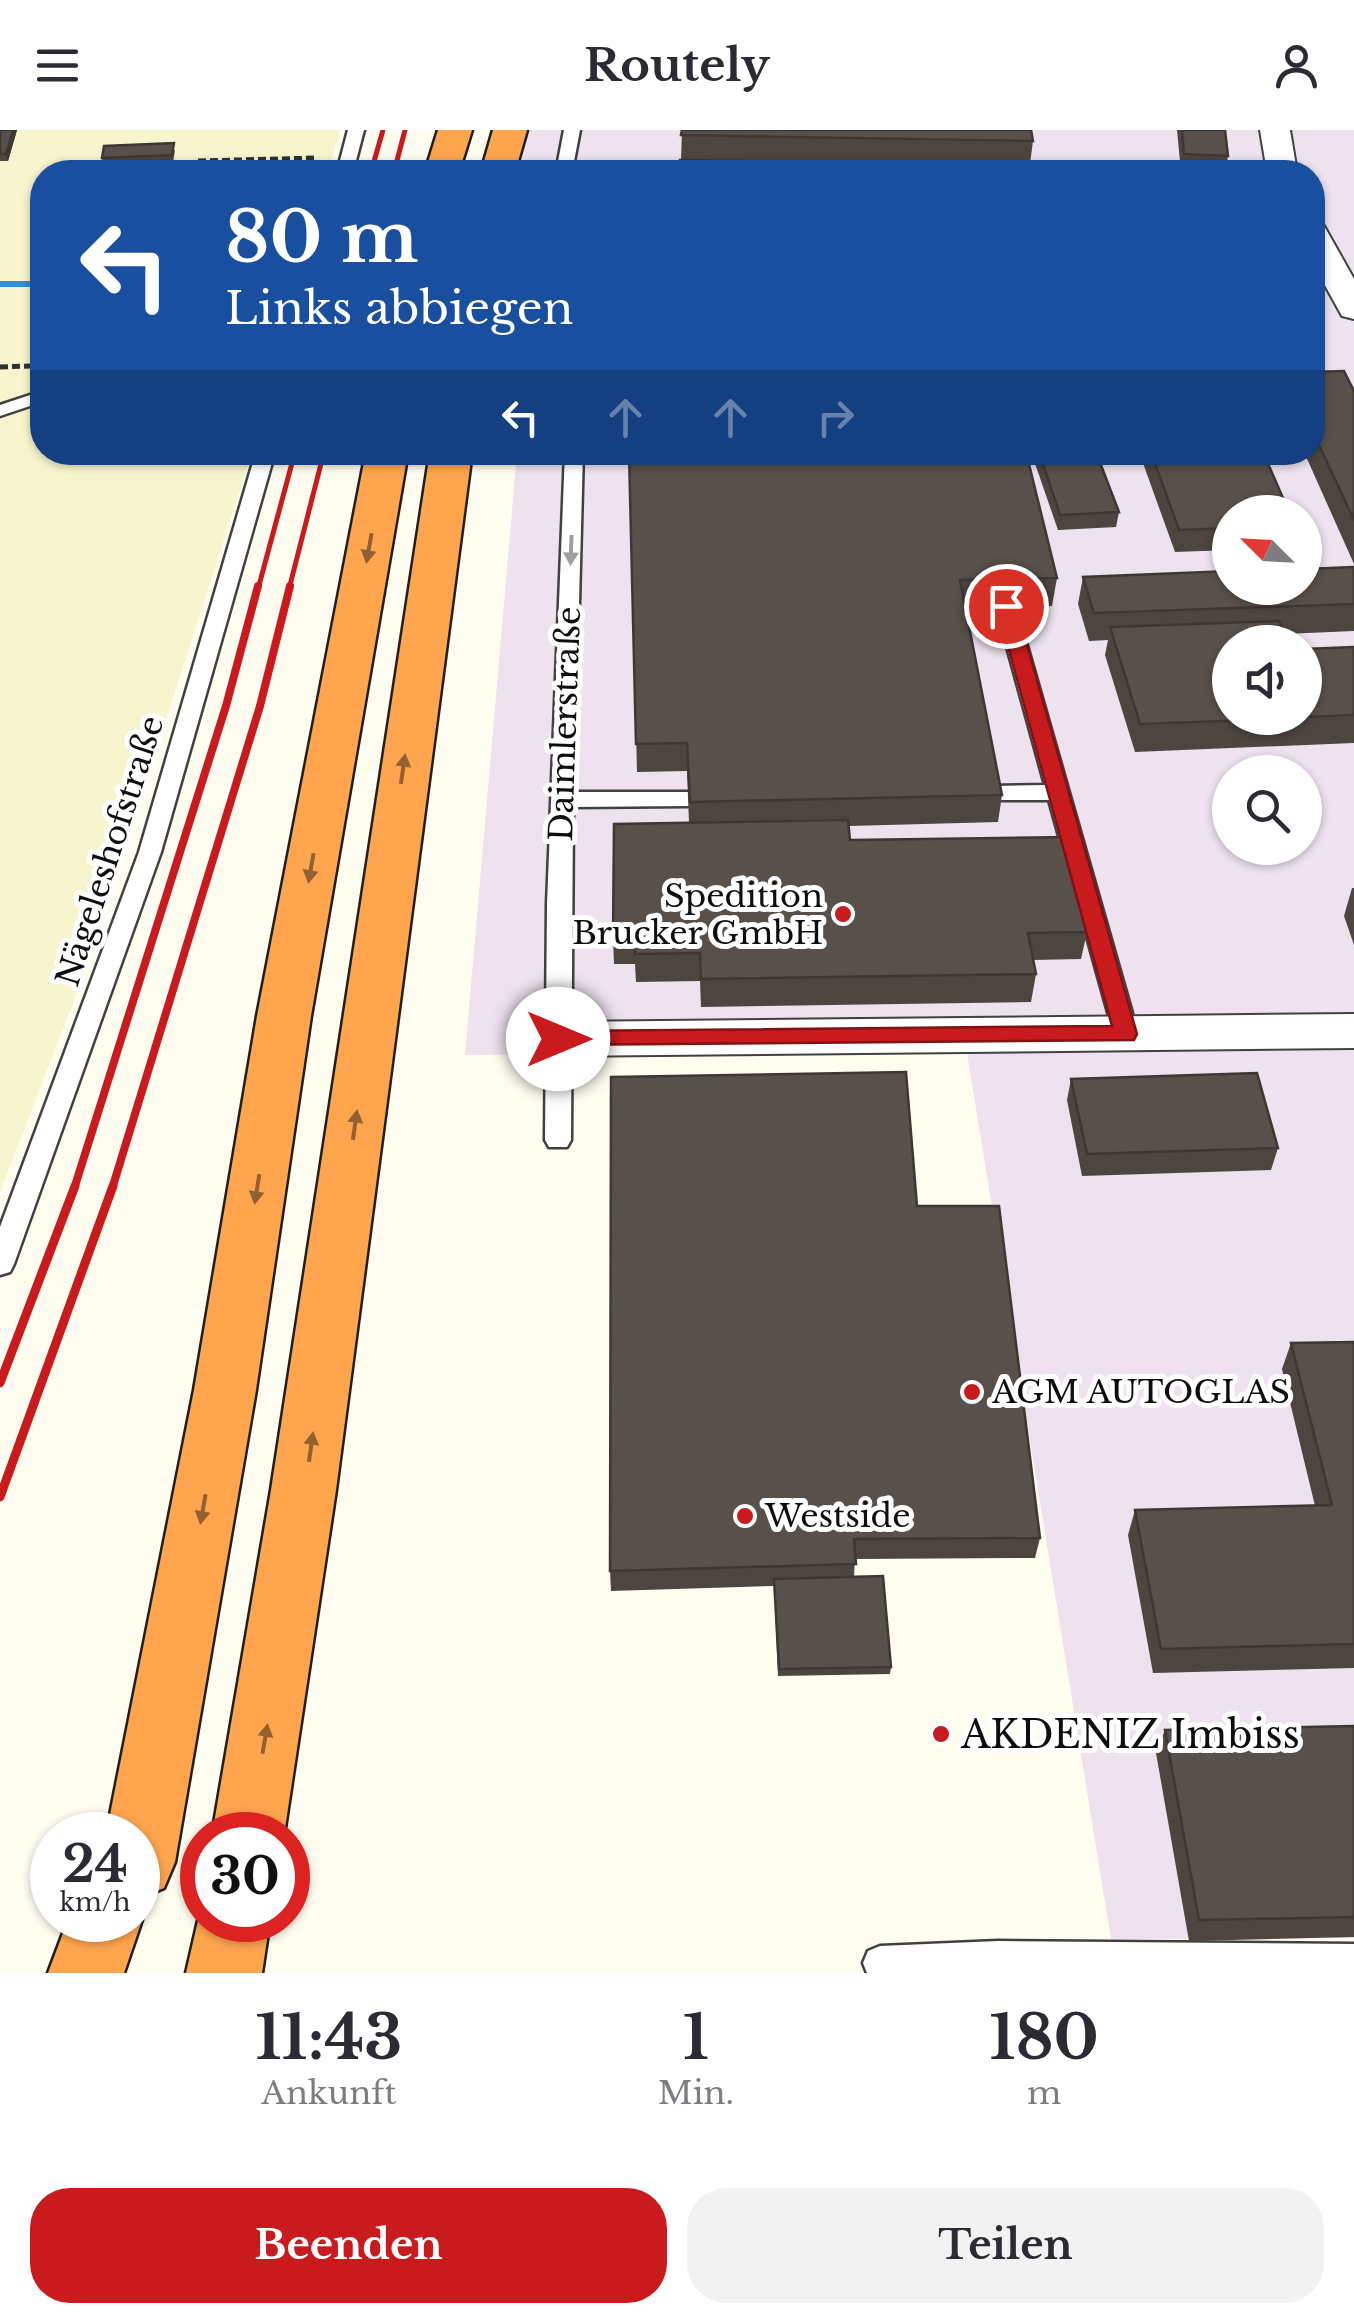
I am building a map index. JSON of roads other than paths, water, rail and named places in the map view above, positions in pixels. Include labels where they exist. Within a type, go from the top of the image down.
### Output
[{"type":"highway","points":[[446,160],[455,130]]},
{"type":"highway","points":[[501,160],[510,130]]},
{"type":"highway","points":[[144,1812],[225,1390],[284,1016],[384,465]]},
{"type":"highway","points":[[252,1812],[293,1579],[406,744],[449,465]]},
{"type":"highway","points":[[86,1973],[98,1942]]},
{"type":"highway","points":[[114,1973],[121,1942]]},
{"type":"highway","points":[[224,1973],[229,1942]]},
{"type":"street","points":[[1275,130],[1280,160]]},
{"type":"street","points":[[1325,255],[1354,309]]},
{"type":"street","points":[[558,1039],[1354,1031]]},
{"type":"lane","points":[[348,160],[356,130]]},
{"type":"lane","points":[[566,160],[572,130]]},
{"type":"lane","points":[[0,411],[30,400]]},
{"type":"lane","name":"Nägeleshofstraße","points":[[0,1264],[150,852],[262,465]]},
{"type":"lane","name":"Daimlerstraße","points":[[558,1140],[562,800],[574,465]]},
{"type":"lane","points":[[1006,606],[1126,1034]]},
{"type":"lane","points":[[992,793],[1059,792]]},
{"type":"lane","points":[[562,800],[688,800]]},
{"type":"lane","points":[[880,1963],[998,1958],[1354,1961]]},
{"type":"waterway","points":[[0,284],[30,284]]},
{"type":"railway","points":[[374,160],[383,130]]},
{"type":"railway","points":[[397,160],[405,130]]},
{"type":"railway","points":[[258,589],[291,465]]},
{"type":"railway","points":[[289,589],[321,465]]},
{"type":"railway","points":[[75,1187],[226,706],[258,586]]},
{"type":"railway","points":[[112,1187],[260,706],[290,586]]},
{"type":"railway","points":[[0,1383],[75,1187]]},
{"type":"railway","points":[[0,1497],[112,1187]]},
{"type":"place","name":"Spedition Brucker GmbH","points":[[843,914]]},
{"type":"place","name":"AGM AUTOGLAS","points":[[972,1392]]},
{"type":"place","name":"Westside","points":[[745,1516]]},
{"type":"place","name":"AKDENIZ Imbiss","points":[[941,1734]]}]
